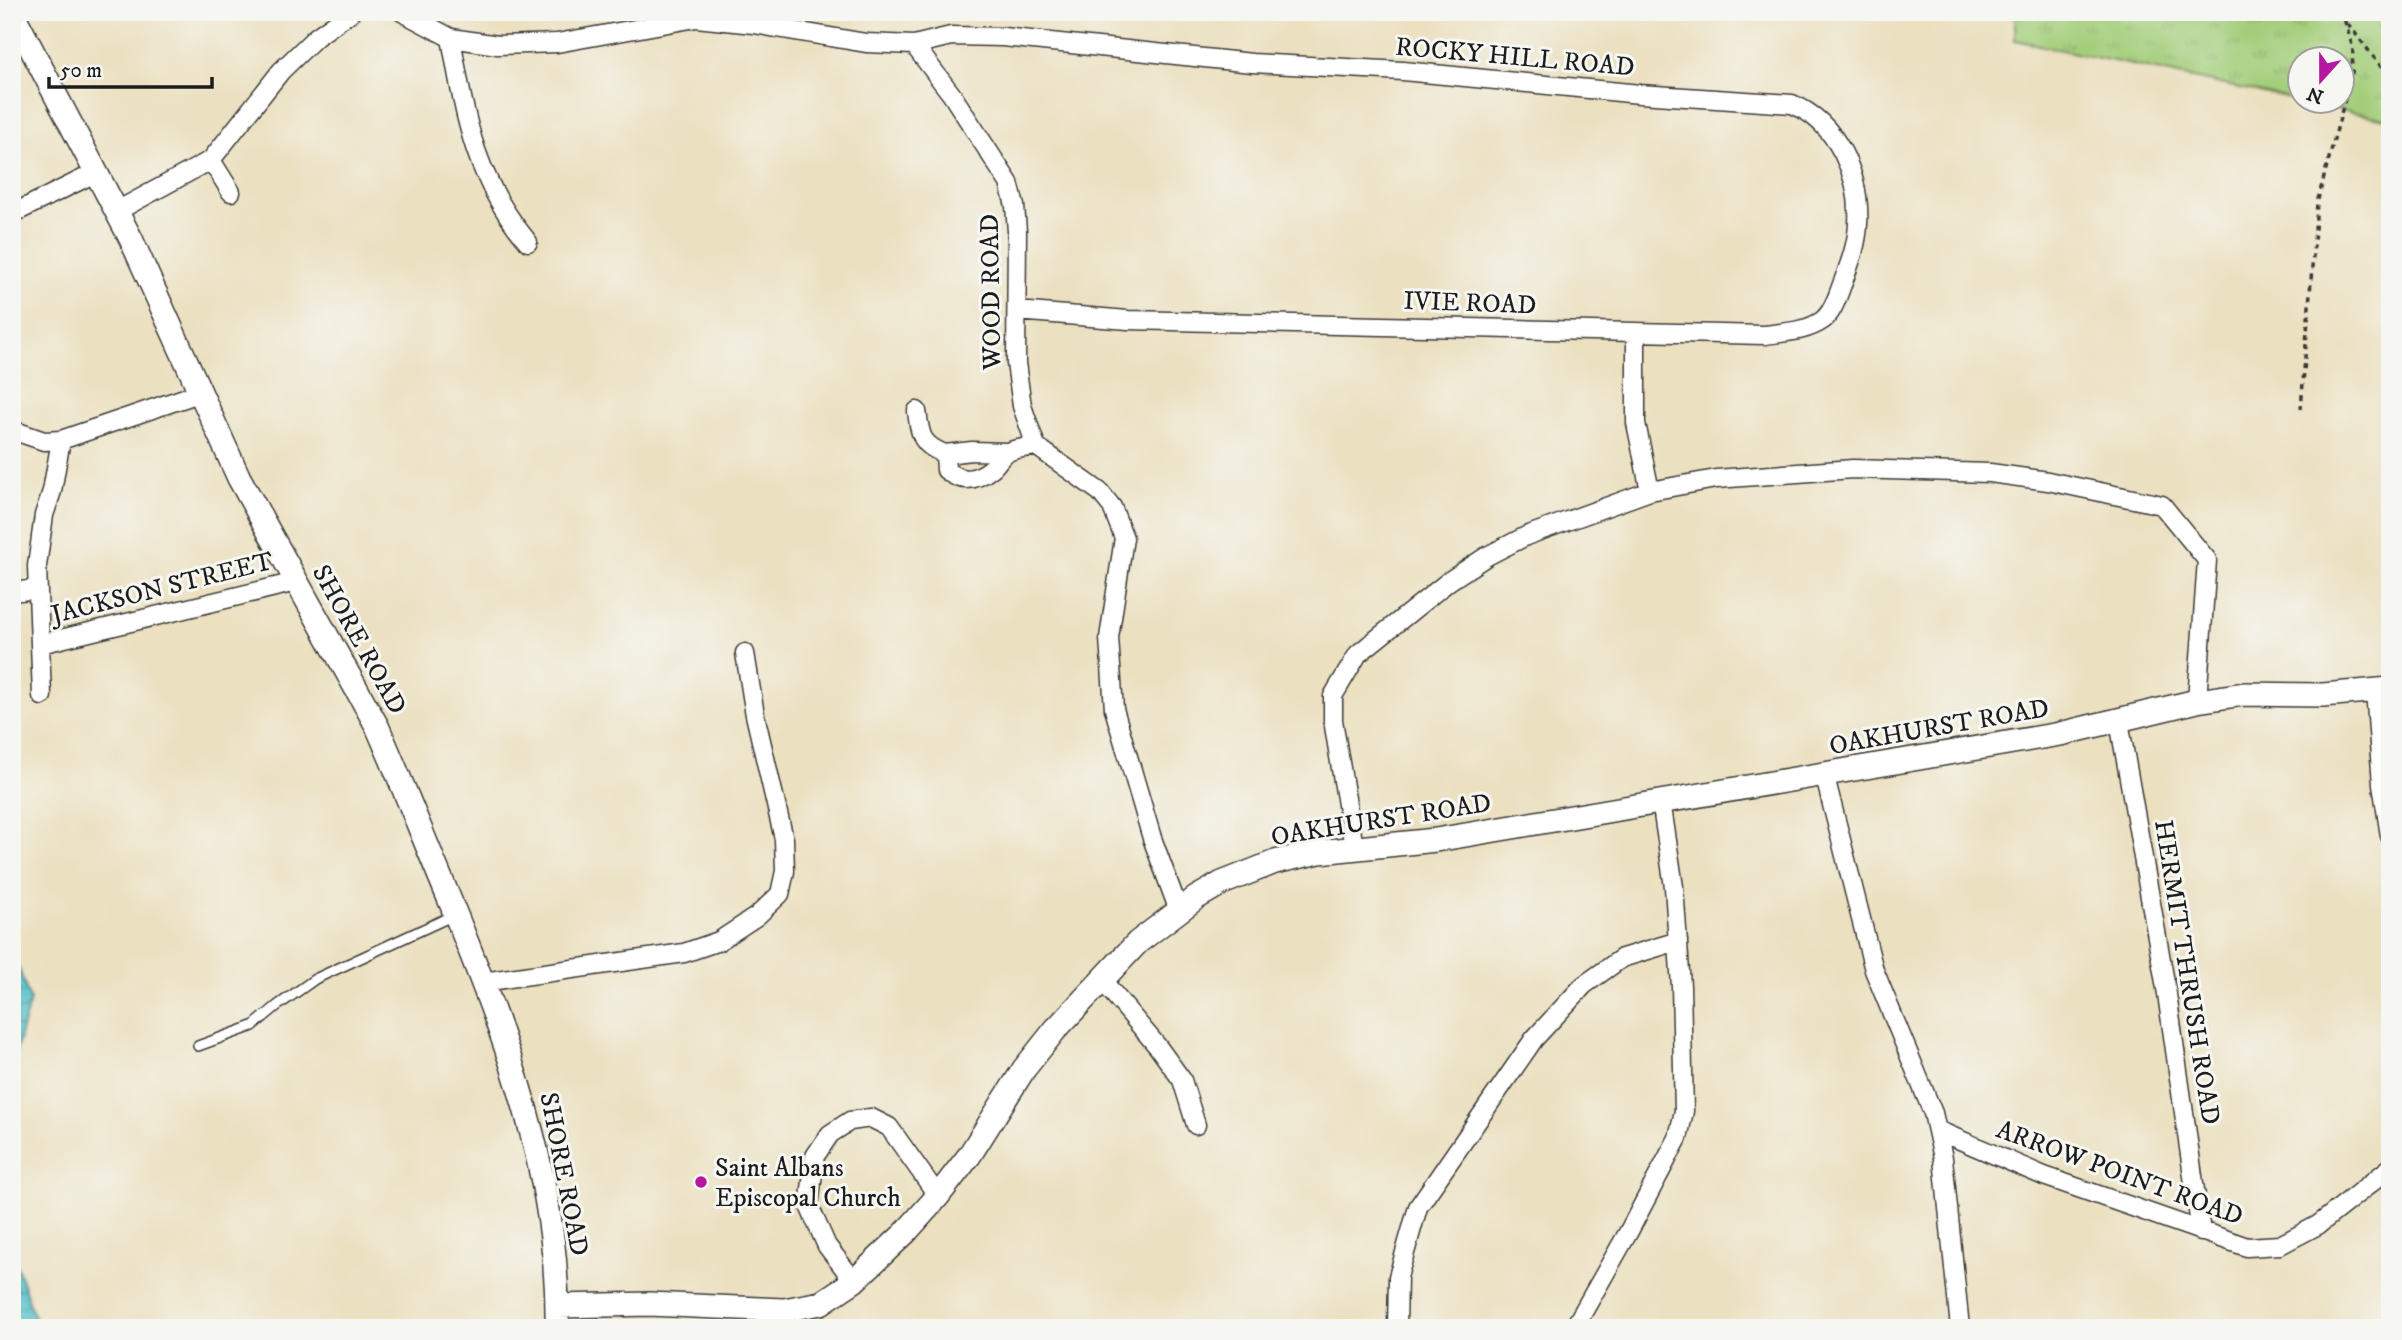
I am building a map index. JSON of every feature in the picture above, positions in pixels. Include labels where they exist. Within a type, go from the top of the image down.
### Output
[{"type":"street","name":"SHORE ROAD","points":[[12,12],[117,211],[239,478],[377,726],[509,1054],[533,1141],[548,1220],[556,1279],[557,1317]]},
{"type":"street","points":[[117,211],[211,160],[281,71],[316,37],[351,12]]},
{"type":"street","points":[[402,12],[451,38],[498,45],[557,43],[696,18],[754,24],[866,43],[914,45]]},
{"type":"street","name":"ROCKY HILL ROAD","points":[[914,45],[951,36],[1003,37],[1252,63],[1402,71],[1640,94],[1792,104],[1808,111],[1823,123],[1839,146],[1856,196],[1858,231]]},
{"type":"street","points":[[451,38],[464,114],[484,176],[494,195],[528,242]]},
{"type":"street","name":"WOOD ROAD","points":[[914,45],[952,95],[1009,183],[1015,206],[1017,374],[1022,405],[1036,446]]},
{"type":"street","points":[[211,160],[231,192]]},
{"type":"street","points":[[12,214],[97,172]]},
{"type":"street","name":"IVIE ROAD","points":[[1017,311],[1128,320],[1765,335],[1799,330],[1824,319],[1832,308],[1855,248],[1858,231]]},
{"type":"street","points":[[1636,333],[1636,423],[1650,491]]},
{"type":"street","points":[[12,430],[44,440],[61,440],[199,393]]},
{"type":"street","points":[[916,411],[920,431],[928,446],[945,454],[972,451],[1006,453],[1036,446],[1100,492],[1112,507],[1124,538],[1109,638],[1114,709],[1152,838],[1179,911]]},
{"type":"street","points":[[42,696],[37,566],[44,515],[52,491],[61,440]]},
{"type":"street","points":[[945,454],[946,470],[954,477],[964,480],[979,476],[992,468],[1006,453]]},
{"type":"street","points":[[1354,848],[1333,720],[1333,696],[1358,654],[1449,581],[1487,555],[1526,536],[1650,491],[1716,479],[1853,469],[1952,470],[2048,481],[2162,505],[2207,560],[2197,701]]},
{"type":"street","name":"JACKSON STREET","points":[[40,644],[296,582]]},
{"type":"street","points":[[12,592],[37,589]]},
{"type":"street","points":[[482,982],[684,953],[719,941],[757,916],[780,894],[785,871],[784,839],[755,715],[745,653]]},
{"type":"street","points":[[2383,690],[2382,784],[2390,836]]},
{"type":"street","name":"OAKHURST ROAD","points":[[557,1317],[650,1304],[784,1310],[821,1303],[854,1280],[905,1233],[938,1196],[969,1156],[1024,1069],[1055,1030],[1138,942],[1222,883],[1275,862],[1319,852],[1436,840],[2060,734],[2197,701],[2244,694],[2323,695],[2383,690]]},
{"type":"street","name":"HERMIT THRUSH ROAD","points":[[2119,721],[2167,994],[2201,1232]]},
{"type":"street","points":[[1824,773],[1874,970],[1933,1113],[1943,1158],[1956,1324]]},
{"type":"street","points":[[1574,1328],[1678,1138],[1684,1111],[1674,887],[1661,801]]},
{"type":"street","points":[[1397,1328],[1398,1278],[1418,1207],[1534,1038],[1584,985],[1622,958],[1678,941]]},
{"type":"street","points":[[1102,980],[1182,1080],[1196,1125]]},
{"type":"street","points":[[854,1280],[827,1246],[809,1206],[815,1156],[830,1134],[850,1121],[871,1118],[889,1127],[938,1196]]},
{"type":"street","name":"ARROW POINT ROAD","points":[[1937,1130],[2043,1176],[2247,1247],[2280,1245],[2318,1225],[2390,1168]]},
{"type":"lane","points":[[198,1046],[253,1026],[315,979],[455,915]]},
{"type":"path","points":[[2342,12],[2390,78]]},
{"type":"path","points":[[2301,409],[2317,203],[2353,73],[2353,48],[2347,22]]},
{"type":"green space","points":[[2015,12],[2390,12],[2390,120],[2356,113],[2356,46],[2286,46],[2286,98],[2015,40]]},
{"type":"water","points":[[12,950],[30,1000],[12,1066]]},
{"type":"water","points":[[12,1252],[38,1328],[12,1328]]},
{"type":"place","name":"Saint Albans Episcopal Church","points":[[701,1182]]}]
